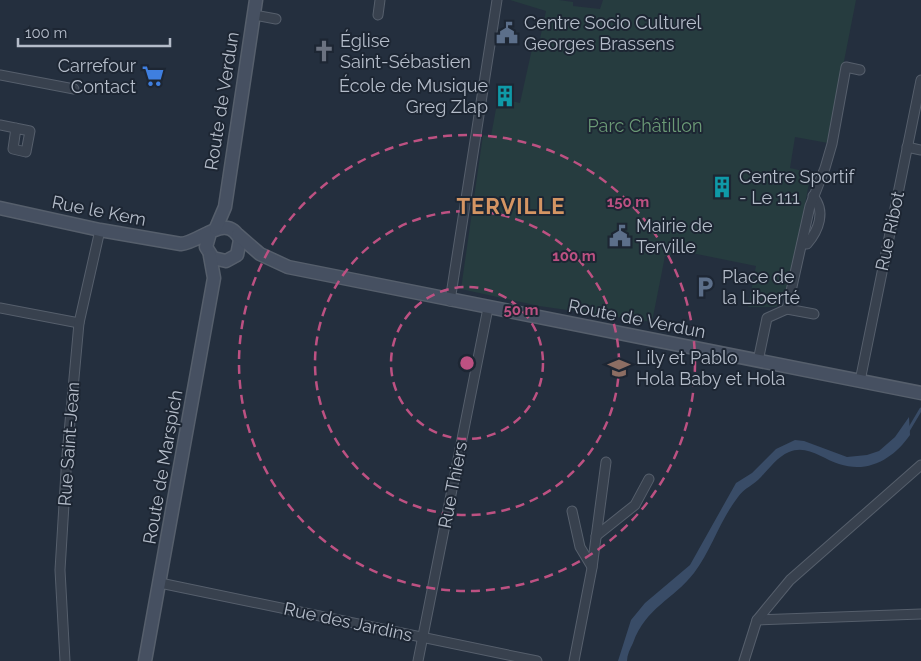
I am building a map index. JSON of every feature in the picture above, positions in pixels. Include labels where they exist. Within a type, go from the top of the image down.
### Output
[{"type":"main road","name":"Route de Verdun","points":[[213,231],[225,207],[256,0]]},
{"type":"main road","name":"Route de Verdun","points":[[225,207],[236,233],[260,254],[288,267],[450,301],[921,393]]},
{"type":"main road","name":"Rue le Kem","points":[[0,208],[100,230],[182,244],[192,243],[209,254]]},
{"type":"main road","points":[[192,243],[213,231],[225,227],[236,233],[241,245],[231,258],[217,260],[209,254],[206,242],[213,231]]},
{"type":"main road","name":"Route de Marspich","points":[[145,661],[214,278],[209,254]]},
{"type":"main road","name":"Route de Verdun","points":[[231,258],[260,254]]},
{"type":"main road","name":"Route de Marspich","points":[[214,278],[231,258]]},
{"type":"street","points":[[378,15],[380,0]]},
{"type":"street","points":[[450,301],[497,0]]},
{"type":"street","points":[[254,15],[276,19]]},
{"type":"street","points":[[787,308],[813,196],[825,168],[832,144],[846,67],[860,70]]},
{"type":"street","points":[[0,75],[74,89]]},
{"type":"street","name":"Rue Ribot","points":[[860,381],[921,80]]},
{"type":"street","points":[[0,125],[16,128]]},
{"type":"street","points":[[907,147],[921,150]]},
{"type":"street","name":"Rue Saint-Jean","points":[[65,661],[60,570],[79,322],[100,230]]},
{"type":"street","points":[[0,308],[79,322]]},
{"type":"street","name":"Rue Thiers","points":[[418,661],[488,308]]},
{"type":"street","points":[[758,361],[767,318],[787,308],[814,314]]},
{"type":"street","points":[[574,661],[592,568],[606,462]]},
{"type":"street","points":[[744,661],[757,620],[790,580],[921,465]]},
{"type":"street","points":[[596,536],[635,505],[649,479]]},
{"type":"street","points":[[572,511],[580,547],[592,568]]},
{"type":"street","name":"Rue des Jardins","points":[[160,583],[537,661]]},
{"type":"street","points":[[757,620],[921,614]]},
{"type":"green space","name":"Parc Châtillon","points":[[510,0],[559,0],[573,2],[573,6],[600,9],[603,0],[856,0],[828,143],[795,137],[790,168],[811,173],[788,292],[776,307],[748,307],[756,266],[672,249],[670,256],[665,256],[652,322],[539,306],[461,289],[483,135],[491,136],[498,98],[520,103],[532,49],[538,48],[546,11]]},
{"type":"water","points":[[909,417],[910,435],[896,451],[880,462],[861,467],[850,467],[833,462],[815,453],[802,450],[789,452],[777,460],[758,480],[740,494],[726,515],[694,573],[652,612],[645,621],[638,631],[627,661],[618,661],[631,620],[645,603],[690,565],[736,483],[752,473],[776,449],[795,440],[804,441],[847,457],[867,455],[879,451],[895,437]]},
{"type":"waterway","points":[[908,431],[921,409]]},
{"type":"place","name":"Centre Socio Culturel Georges Brassens","points":[[507,33]]},
{"type":"place","name":"Église Saint-Sébastien","points":[[324,51]]},
{"type":"place","name":"Carrefour Contact","points":[[153,76]]},
{"type":"place","name":"École de Musique Greg Zlap","points":[[505,96]]},
{"type":"place","name":"Centre Sportif - Le 111","points":[[722,187]]},
{"type":"place","name":"Mairie de Terville","points":[[620,236]]},
{"type":"place","name":"Place de la Liberté","points":[[705,287]]},
{"type":"place","name":"Lily et Pablo Hola Baby et Hola","points":[[619,368]]},
{"type":"district","name":"TERVILLE","points":[[511,206]]}]
